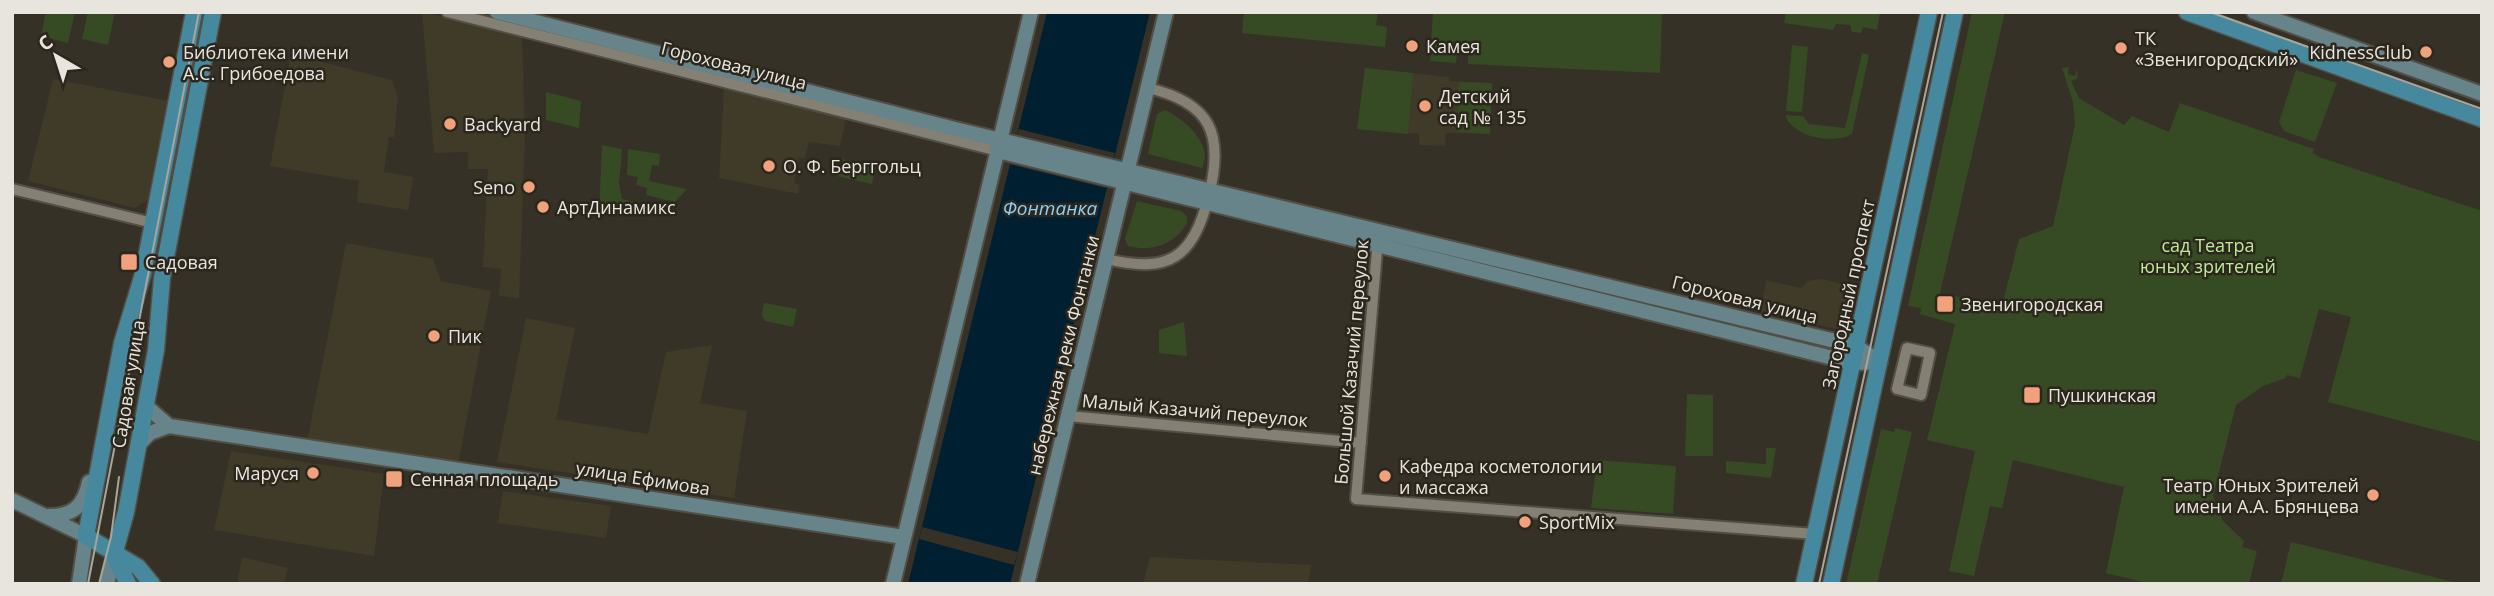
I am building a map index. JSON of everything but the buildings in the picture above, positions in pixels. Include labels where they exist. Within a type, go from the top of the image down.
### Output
[{"type":"main road","name":"Садовая улица","points":[[99,461],[122,343],[137,300],[194,12]]},
{"type":"main road","name":"Садовая улица","points":[[107,550],[139,444],[156,350],[162,278],[213,12]]},
{"type":"main road","name":"Гороховая улица","points":[[497,12],[1006,147]]},
{"type":"main road","points":[[892,584],[1006,147],[1031,12]]},
{"type":"main road","name":"набережная реки Фонтанки","points":[[1027,584],[1166,12]]},
{"type":"main road","name":"Загородный проспект","points":[[1804,584],[1929,12]]},
{"type":"main road","points":[[1831,584],[1955,12]]},
{"type":"main road","points":[[2187,12],[2482,119]]},
{"type":"main road","points":[[2255,12],[2482,94]]},
{"type":"main road","points":[[1006,147],[1110,173]]},
{"type":"main road","name":"Гороховая улица","points":[[1110,173],[1128,169],[1211,188],[1856,346],[1880,362]]},
{"type":"main road","name":"Гороховая улица","points":[[1110,173],[1125,184],[1378,247],[1853,363],[1880,362]]},
{"type":"main road","points":[[139,444],[150,433],[169,426],[146,406]]},
{"type":"main road","name":"улица Ефимова","points":[[169,426],[904,537]]},
{"type":"main road","points":[[79,584],[99,461]]},
{"type":"main road","points":[[47,516],[67,514],[78,508],[86,498],[90,473],[99,461]]},
{"type":"main road","points":[[12,500],[86,536],[138,566],[152,584]]},
{"type":"main road","points":[[107,550],[107,584]]},
{"type":"main road","points":[[107,550],[128,584]]},
{"type":"street","name":"Гороховая улица","points":[[447,12],[1006,147]]},
{"type":"street","points":[[1106,259],[1143,266],[1177,257],[1197,235],[1207,205],[1217,155],[1211,128],[1182,100],[1148,88]]},
{"type":"street","points":[[12,188],[153,223]]},
{"type":"street","name":"Большой Казачий переулок","points":[[1380,230],[1356,499],[1815,534]]},
{"type":"street","points":[[1907,348],[1930,353],[1920,395],[1897,389],[1902,368],[1907,348]]},
{"type":"street","points":[[1880,362],[1902,368]]},
{"type":"street","name":"Малый Казачий переулок","points":[[1068,416],[1361,443]]},
{"type":"shaded area","points":[[422,12],[522,35],[525,137],[519,298],[499,296],[501,269],[483,267],[488,169],[468,169],[468,152],[434,153]]},
{"type":"shaded area","points":[[291,54],[392,80],[398,97],[394,137],[389,137],[384,172],[413,177],[408,210],[357,202],[359,181],[270,166]]},
{"type":"shaded area","name":"Детский сад № 135","points":[[1365,68],[1449,77],[1449,81],[1492,83],[1490,134],[1446,133],[1445,146],[1419,145],[1419,134],[1357,129]]},
{"type":"shaded area","points":[[53,79],[169,101],[149,199],[135,208],[28,181]]},
{"type":"shaded area","points":[[724,88],[846,119],[840,146],[809,142],[805,158],[799,158],[794,183],[800,185],[798,194],[719,178]]},
{"type":"shaded area","points":[[346,243],[433,259],[441,281],[491,291],[458,465],[307,442]]},
{"type":"shaded area","points":[[1822,279],[1858,288],[1848,323],[1840,330],[1761,311],[1766,280],[1802,288],[1807,281]]},
{"type":"shaded area","points":[[526,318],[575,328],[556,419],[648,434],[666,352],[712,345],[700,403],[747,411],[734,498],[497,462]]},
{"type":"shaded area","points":[[231,451],[384,474],[374,556],[214,530]]},
{"type":"shaded area","points":[[503,491],[611,506],[606,538],[498,523]]},
{"type":"shaded area","points":[[242,557],[288,568],[284,584],[237,584]]},
{"type":"shaded area","points":[[1150,557],[1311,565],[1308,584],[1143,584]]},
{"type":"green space","points":[[46,12],[75,12],[68,43],[41,36]]},
{"type":"green space","points":[[88,12],[115,12],[108,45],[82,39]]},
{"type":"green space","points":[[1244,12],[1378,12],[1376,25],[1387,27],[1385,47],[1242,33]]},
{"type":"green space","points":[[1433,12],[1662,12],[1660,73],[1468,64],[1468,54],[1457,53],[1456,63],[1430,61]]},
{"type":"green space","points":[[1786,12],[1880,12],[1877,30],[1863,27],[1861,33],[1852,32],[1850,25],[1836,24],[1833,30],[1784,23]]},
{"type":"green space","name":"сад Театра юных зрителей","points":[[1972,12],[2005,12],[1940,293],[2002,306],[2019,239],[2053,226],[2075,125],[2073,102],[2062,68],[2069,67],[2068,74],[2075,76],[2077,69],[2078,78],[2071,81],[2079,98],[2124,125],[2132,116],[2169,132],[2180,103],[2314,149],[2313,153],[2319,157],[2482,211],[2482,442],[2328,402],[2351,317],[2319,309],[2300,378],[2287,375],[2286,378],[2263,386],[2236,405],[2213,496],[2223,521],[2244,541],[2242,547],[2257,551],[2249,584],[2151,584],[2106,573],[2124,487],[2013,460],[2002,508],[1990,506],[1974,576],[1949,571],[1975,451],[1927,440],[1955,324],[1920,314],[1921,308],[1908,306]]},
{"type":"green space","points":[[1792,45],[1808,47],[1802,112],[1786,111]]},
{"type":"green space","points":[[1862,53],[1869,55],[1852,134],[1824,139],[1804,134],[1789,123],[1785,115],[1803,116],[1809,124],[1845,128]]},
{"type":"green space","points":[[1365,68],[1413,73],[1408,134],[1357,129]]},
{"type":"green space","points":[[2296,70],[2337,83],[2315,142],[2284,131],[2279,122]]},
{"type":"green space","points":[[1459,82],[1492,83],[1490,134],[1457,132]]},
{"type":"green space","points":[[546,92],[581,101],[579,128],[546,120]]},
{"type":"green space","points":[[1165,110],[1180,119],[1201,141],[1205,159],[1202,168],[1148,154],[1157,114]]},
{"type":"green space","points":[[602,145],[622,149],[619,184],[622,199],[635,202],[634,206],[611,214],[599,213]]},
{"type":"green space","points":[[628,149],[660,154],[659,166],[652,165],[649,181],[687,189],[675,202],[646,195],[647,188],[636,185],[638,177],[627,175]]},
{"type":"green space","points":[[841,159],[876,166],[872,184],[837,176]]},
{"type":"green space","points":[[1137,201],[1181,211],[1187,216],[1187,223],[1176,237],[1162,245],[1145,248],[1128,246],[1125,239]]},
{"type":"green space","points":[[764,303],[797,309],[793,327],[765,321],[762,315]]},
{"type":"green space","points":[[1184,322],[1187,356],[1159,353],[1159,330]]},
{"type":"green space","points":[[1687,394],[1713,395],[1713,456],[1685,456]]},
{"type":"green space","points":[[1895,428],[1912,432],[1877,584],[1846,584],[1881,429],[1894,432]]},
{"type":"green space","points":[[1766,448],[1776,448],[1771,478],[1726,473],[1726,461],[1766,464]]},
{"type":"green space","points":[[1597,460],[1676,466],[1673,514],[1591,508]]},
{"type":"green space","points":[[2291,542],[2458,583],[2459,584],[2281,584]]},
{"type":"water","name":"Фонтанка","points":[[1047,12],[1150,12],[1010,584],[908,584]]},
{"type":"pier","points":[[1019,129],[1115,153],[1106,188],[1009,164]]},
{"type":"pier","points":[[922,527],[1018,552],[1014,565],[919,539]]},
{"type":"tram line","points":[[88,584],[199,12]]},
{"type":"tram line","points":[[1819,584],[1943,12]]},
{"type":"tram line","points":[[2210,12],[2482,109]]},
{"type":"tram line","points":[[99,584],[111,537],[119,477]]},
{"type":"place","name":"Камея","points":[[1412,46]]},
{"type":"place","name":"ТК «Звенигородский»","points":[[2121,48]]},
{"type":"place","name":"KidnessClub","points":[[2426,52]]},
{"type":"place","name":"Библиотека имени А.С. Грибоедова","points":[[169,62]]},
{"type":"place","name":"Детский сад № 135","points":[[1425,106]]},
{"type":"place","name":"Backyard","points":[[450,124]]},
{"type":"place","name":"О. Ф. Берггольц","points":[[769,166]]},
{"type":"place","name":"Seno","points":[[529,187]]},
{"type":"place","name":"АртДинамикс","points":[[543,207]]},
{"type":"place","name":"Садовая","points":[[129,262]]},
{"type":"place","name":"Звенигородская","points":[[1945,304]]},
{"type":"place","name":"Пик","points":[[434,336]]},
{"type":"place","name":"Пушкинская","points":[[2032,395]]},
{"type":"place","name":"Маруся","points":[[313,473]]},
{"type":"place","name":"Кафедра косметологии и массажа","points":[[1385,476]]},
{"type":"place","name":"Сенная площадь","points":[[394,479]]},
{"type":"place","name":"Театр Юных Зрителей имени А.А. Брянцева","points":[[2373,495]]},
{"type":"place","name":"SportMix","points":[[1525,522]]}]
